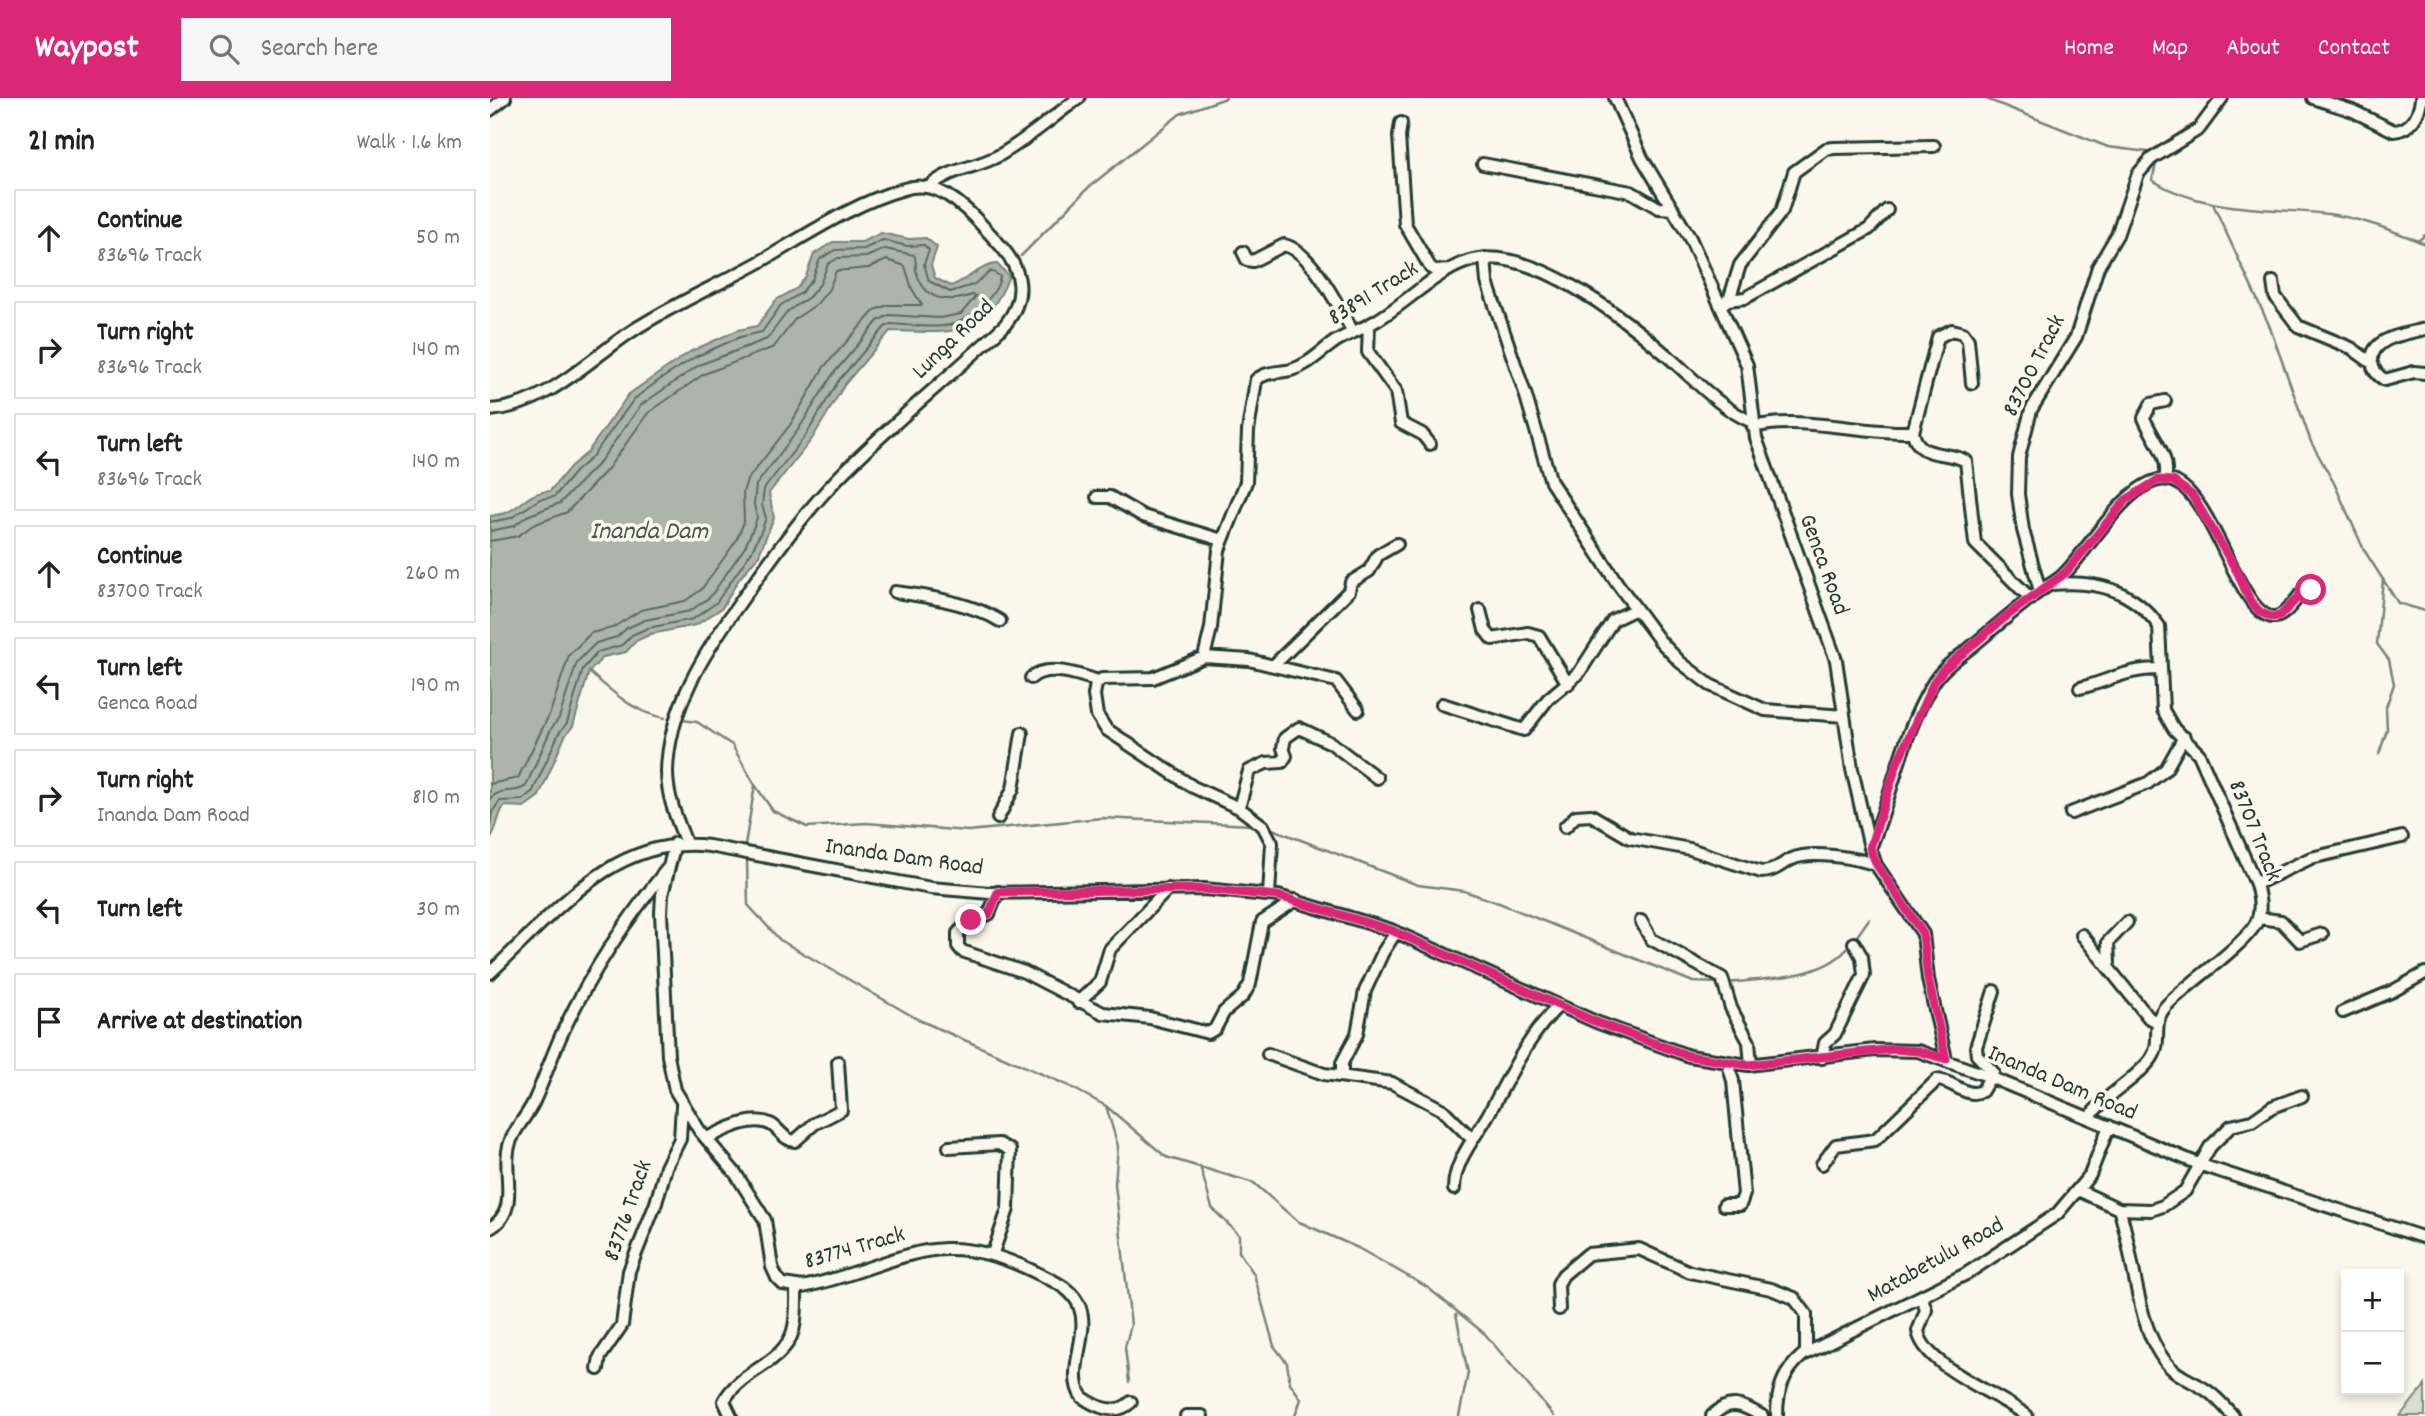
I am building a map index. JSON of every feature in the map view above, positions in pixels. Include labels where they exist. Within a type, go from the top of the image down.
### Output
[{"type":"street","points":[[490,110],[505,98]]},
{"type":"street","points":[[490,410],[507,409],[540,396],[672,307],[844,215],[906,188],[929,187],[949,172],[995,158],[1079,98]]},
{"type":"street","name":"Genca Road","points":[[1615,98],[1642,158],[1725,302],[1747,365],[1752,424],[1836,660],[1870,848],[1877,865],[1923,934],[1928,979],[1946,1059]]},
{"type":"street","name":"83700 Track","points":[[2040,591],[2023,530],[2018,494],[2019,457],[2031,410],[2076,337],[2098,267],[2117,235],[2138,174],[2151,159],[2199,129],[2222,98]]},
{"type":"street","points":[[2313,98],[2353,111],[2394,131],[2400,131],[2414,120],[2422,103]]},
{"type":"street","points":[[1401,123],[1404,212],[1408,233],[1433,270],[1454,269]]},
{"type":"street","points":[[1725,302],[1740,265],[1785,205],[1794,172],[1826,149],[1846,146],[1934,146]]},
{"type":"street","points":[[1483,164],[1631,192],[1659,208],[1673,209]]},
{"type":"street","name":"Lunga Road","points":[[680,843],[670,799],[669,754],[673,728],[694,674],[723,626],[787,536],[838,479],[998,331],[1018,304],[1021,281],[1012,259],[971,215],[950,198],[929,187]]},
{"type":"street","points":[[1725,302],[1745,298],[1869,229],[1887,210]]},
{"type":"street","points":[[1242,252],[1247,260],[1253,261],[1284,245],[1293,247],[1308,261],[1353,332]]},
{"type":"street","points":[[1485,258],[1487,282],[1525,393],[1551,482],[1636,609],[1680,662],[1710,685],[1765,710],[1844,716]]},
{"type":"street","name":"83891 Track","points":[[1204,657],[1211,628],[1216,563],[1222,540],[1246,482],[1248,431],[1256,380],[1268,373],[1303,366],[1454,269],[1485,258],[1506,260],[1531,268],[1599,304],[1660,349],[1721,405],[1752,424]]},
{"type":"street","points":[[2273,282],[2275,296],[2298,326],[2351,348],[2372,363],[2378,375],[2385,380],[2414,372],[2425,373]]},
{"type":"street","points":[[1369,325],[1368,352],[1396,391],[1401,422],[1422,435],[1430,444]]},
{"type":"street","points":[[2372,363],[2377,347],[2384,341],[2425,329]]},
{"type":"street","points":[[1972,383],[1968,340],[1964,333],[1952,330],[1937,337],[1913,432],[1920,448],[1966,461],[1975,543],[2031,599]]},
{"type":"street","points":[[2165,401],[2151,404],[2144,418],[2151,437],[2163,453],[2168,469],[2165,479]]},
{"type":"street","points":[[1752,424],[1782,423],[1880,433],[1913,432]]},
{"type":"street","points":[[1870,848],[1897,763],[1934,682],[1943,670],[2052,584],[2087,548],[2126,500],[2150,483],[2165,479],[2179,484],[2201,508],[2250,601],[2260,612],[2271,617],[2280,616],[2302,593],[2316,592]]},
{"type":"street","points":[[1097,497],[1110,497],[1143,516],[1222,540]]},
{"type":"street","points":[[1273,666],[1349,591],[1352,582],[1369,571],[1378,555],[1397,544]]},
{"type":"street","name":"83707 Track","points":[[2052,584],[2080,582],[2102,585],[2145,611],[2160,626],[2163,710],[2174,729],[2193,744],[2206,767],[2256,884],[2259,918],[2245,937],[2166,1006],[2156,1021]]},
{"type":"street","points":[[895,592],[960,606],[1000,621]]},
{"type":"street","points":[[1442,704],[1522,730],[1548,699],[1568,684],[1586,663],[1607,627],[1618,615],[1636,609]]},
{"type":"street","points":[[1480,610],[1485,630],[1492,639],[1528,633],[1539,636],[1568,684]]},
{"type":"street","points":[[1031,678],[1038,672],[1047,670],[1098,681],[1153,678],[1204,657],[1273,666],[1336,681],[1357,710]]},
{"type":"street","points":[[2080,688],[2099,683],[2116,674],[2161,669]]},
{"type":"street","points":[[1098,681],[1095,703],[1097,715],[1106,729],[1193,787],[1239,808],[1263,826],[1271,838],[1269,895]]},
{"type":"street","points":[[1239,808],[1249,771],[1265,763],[1282,762],[1286,756],[1283,748],[1285,738],[1299,728],[1331,743],[1377,778]]},
{"type":"street","points":[[998,818],[1013,789],[1022,733]]},
{"type":"street","points":[[2071,813],[2148,783],[2166,769],[2184,737]]},
{"type":"street","points":[[1565,827],[1576,816],[1591,815],[1630,838],[1690,849],[1761,872],[1772,871],[1799,857],[1853,857],[1877,865]]},
{"type":"street","points":[[2256,884],[2311,858],[2402,837]]},
{"type":"street","name":"Inanda Dam Road","points":[[490,973],[595,877],[636,853],[657,846],[680,843],[931,888],[998,892],[1168,889],[1269,895],[1296,900],[1396,932],[1639,1039],[1689,1056],[1728,1064],[1751,1065],[1894,1049],[1918,1051],[1946,1059],[2201,1165],[2425,1238]]},
{"type":"street","name":"83774 Track","points":[[680,843],[669,866],[661,914],[672,1077],[682,1105],[736,1174],[765,1220],[772,1267],[777,1278],[783,1284],[796,1286],[832,1280],[878,1263],[936,1248],[993,1253],[1057,1283],[1076,1298],[1083,1321],[1077,1387],[1092,1404],[1107,1410],[1125,1413],[1131,1402]]},
{"type":"street","points":[[490,1228],[500,1222],[507,1211],[506,1153],[512,1137],[532,1105],[564,1028],[617,936],[669,866]]},
{"type":"street","points":[[1078,1002],[1100,982],[1110,949],[1168,889]]},
{"type":"street","points":[[998,892],[989,914],[971,920],[960,930],[958,946],[995,964],[1038,978],[1102,1013],[1150,1018],[1211,1032],[1224,1012],[1243,996],[1250,984],[1262,922],[1296,900]]},
{"type":"street","points":[[2259,918],[2281,921],[2300,941],[2322,934]]},
{"type":"street","points":[[1641,921],[1651,939],[1722,978],[1731,1008],[1749,1042],[1751,1065]]},
{"type":"street","points":[[2109,966],[2106,950],[2108,942],[2127,922]]},
{"type":"street","points":[[1342,1074],[1342,1063],[1357,1034],[1364,991],[1396,932]]},
{"type":"street","points":[[2082,935],[2149,1018],[2156,1021],[2157,1043],[2153,1058],[2105,1100],[2089,1118]]},
{"type":"street","points":[[1822,1058],[1825,1043],[1835,1034],[1864,975],[1862,957],[1854,943]]},
{"type":"street","points":[[2343,1013],[2393,991],[2425,973]]},
{"type":"street","points":[[1822,1164],[1832,1147],[1875,1140],[1937,1080],[1944,1080],[1975,1094],[1982,1091],[1992,1077],[1992,1069],[1977,1055],[1976,1047],[1994,991]]},
{"type":"street","points":[[1454,1189],[1455,1175],[1472,1139],[1537,1028],[1559,1005]]},
{"type":"street","points":[[1268,1054],[1324,1074],[1342,1074],[1364,1082],[1379,1080],[1408,1090],[1443,1110],[1472,1139]]},
{"type":"street","points":[[707,1138],[756,1121],[772,1125],[788,1140],[795,1141],[814,1124],[841,1110],[838,1062]]},
{"type":"street","points":[[1724,1205],[1740,1205],[1744,1194],[1733,1081],[1728,1064]]},
{"type":"street","points":[[2078,1190],[2119,1209],[2151,1210],[2163,1206],[2185,1191],[2210,1147],[2231,1126],[2252,1121],[2272,1107],[2302,1096]]},
{"type":"street","name":"83776 Track","points":[[598,1369],[600,1357],[622,1325],[629,1272],[656,1203],[666,1167],[680,1139],[682,1105]]},
{"type":"street","name":"Matabetulu Road","points":[[1777,1416],[1777,1400],[1786,1373],[1806,1352],[1922,1298],[2057,1214],[2090,1175],[2109,1126]]},
{"type":"street","points":[[949,1147],[999,1143],[1010,1150],[1008,1209],[993,1253]]},
{"type":"street","points":[[2119,1209],[2128,1239],[2133,1275],[2162,1355],[2172,1369],[2206,1390],[2233,1416]]},
{"type":"street","points":[[1559,1309],[1558,1284],[1563,1275],[1588,1254],[1639,1249],[1689,1272],[1771,1289],[1794,1298],[1806,1314],[1806,1352]]},
{"type":"street","points":[[731,1416],[724,1401],[733,1387],[771,1360],[790,1338],[795,1317],[796,1286]]},
{"type":"street","points":[[1922,1298],[1926,1310],[1918,1331],[1925,1347],[1965,1378],[2027,1416]]},
{"type":"street","points":[[1712,1416],[1728,1405],[1738,1403],[1762,1416]]},
{"type":"street","points":[[1186,1416],[1202,1416]]},
{"type":"shaded area","points":[[2425,1385],[2425,1416],[2400,1416]]},
{"type":"water","name":"Inanda Dam","points":[[881,233],[909,239],[926,238],[937,247],[931,265],[935,278],[951,286],[981,269],[997,264],[1009,276],[988,313],[976,323],[947,331],[890,331],[845,384],[812,439],[769,493],[774,518],[759,555],[739,579],[722,608],[696,625],[651,634],[636,641],[626,652],[603,657],[589,672],[573,726],[565,736],[539,796],[524,807],[504,806],[490,839],[490,516],[508,512],[532,496],[550,491],[571,466],[587,453],[629,394],[691,351],[738,330],[757,326],[776,300],[797,288],[806,276],[814,254],[833,242],[862,242]]},
{"type":"waterway","points":[[1021,256],[1089,187],[1180,114],[1226,98]]},
{"type":"waterway","points":[[1984,98],[2108,147],[2148,152]]},
{"type":"waterway","points":[[2157,161],[2152,180],[2193,198],[2237,207],[2340,216],[2378,226],[2425,244]]},
{"type":"waterway","points":[[2213,204],[2269,325],[2311,442],[2334,483],[2364,550],[2398,603],[2425,611]]},
{"type":"waterway","points":[[2418,241],[2425,235]]},
{"type":"waterway","points":[[2379,754],[2387,730],[2386,707],[2394,684],[2389,660],[2377,644],[2383,579]]},
{"type":"waterway","points":[[589,672],[633,706],[665,718]]},
{"type":"waterway","points":[[682,720],[697,722],[732,745],[755,785],[745,845]]},
{"type":"waterway","points":[[755,785],[773,811],[807,827],[866,823],[968,831],[1102,818],[1253,825]]},
{"type":"waterway","points":[[1267,827],[1418,885],[1464,891],[1499,903],[1693,982],[1721,983]]},
{"type":"waterway","points":[[747,862],[748,905],[780,940],[919,1020],[1069,1086],[1106,1106],[1166,1157],[1254,1183],[1297,1221],[1358,1248],[1427,1287],[1485,1334],[1554,1416]]},
{"type":"waterway","points":[[1855,939],[1869,919]]},
{"type":"waterway","points":[[1728,983],[1778,978],[1812,970],[1840,956],[1851,944]]},
{"type":"waterway","points":[[1106,1106],[1118,1146],[1115,1184],[1131,1325],[1125,1347],[1129,1382]]},
{"type":"waterway","points":[[1200,1166],[1212,1208],[1239,1235],[1239,1252],[1254,1274],[1274,1346],[1287,1363],[1290,1383],[1301,1399],[1295,1416]]},
{"type":"waterway","points":[[1456,1314],[1468,1373],[1459,1416]]},
{"type":"route","points":[[971,920],[989,914],[998,892],[1204,889],[1278,896],[1319,906],[1391,930],[1596,1022],[1689,1056],[1720,1063],[1748,1065],[1894,1049],[1918,1051],[1946,1059],[1928,979],[1923,934],[1887,882],[1870,848],[1897,763],[1918,711],[1943,670],[2005,617],[2065,573],[2126,500],[2138,489],[2158,480],[2173,481],[2192,495],[2238,573],[2250,601],[2260,612],[2271,617],[2280,616],[2302,593],[2311,590]]}]
